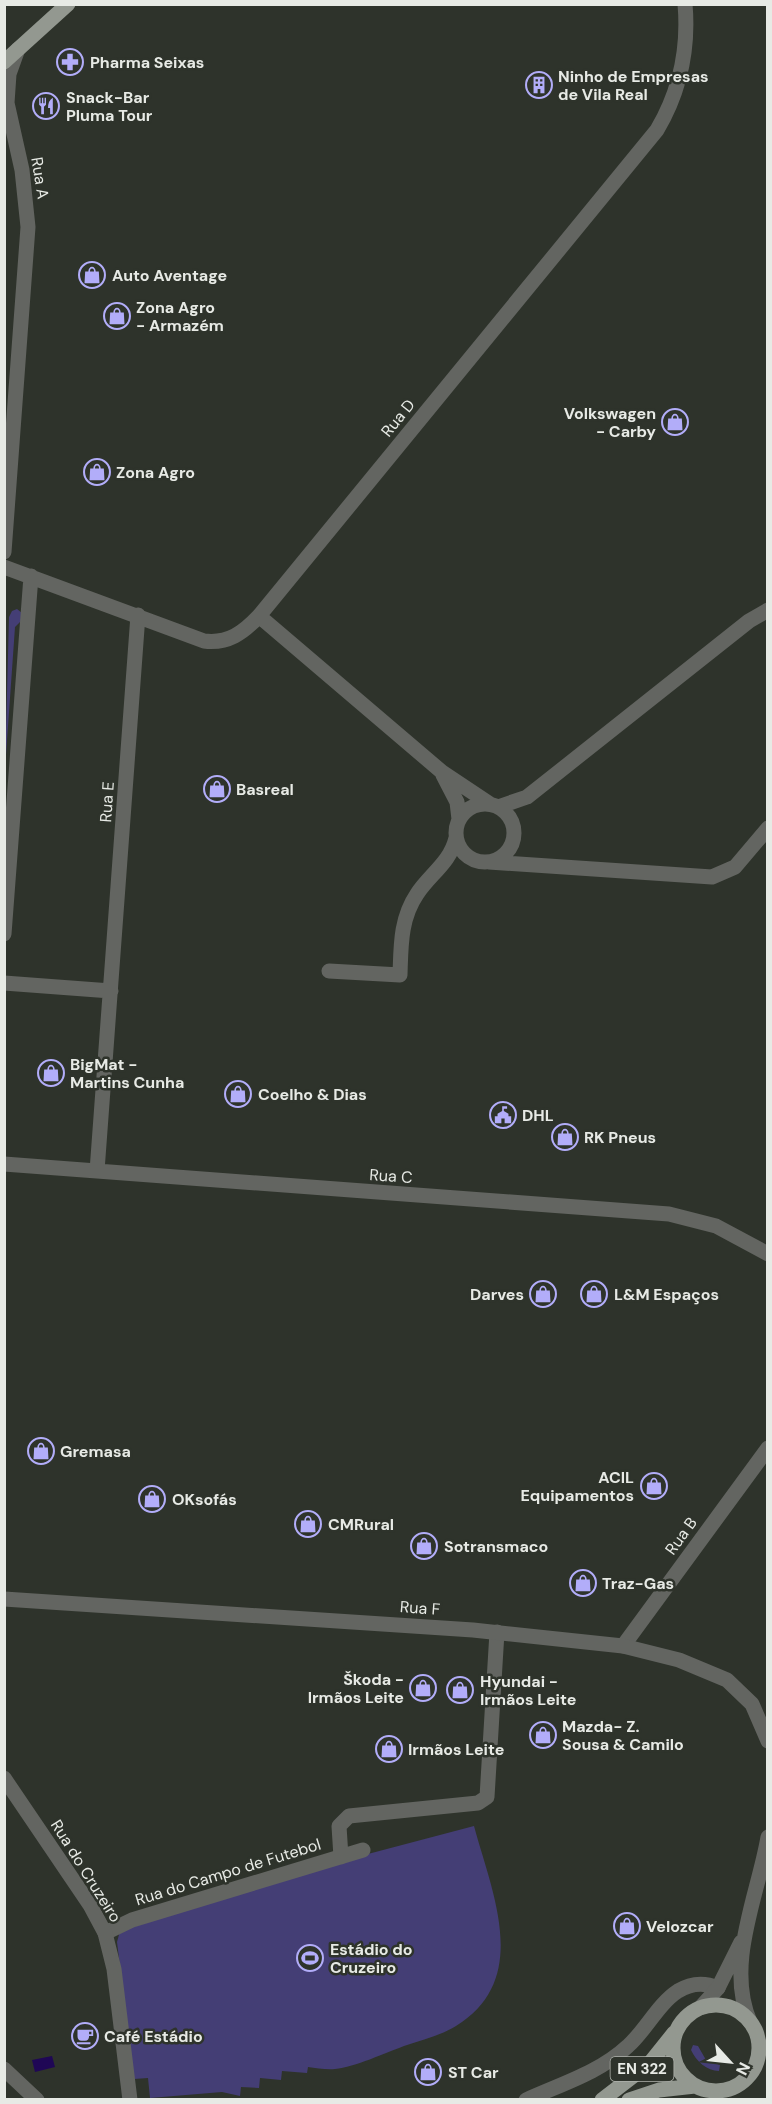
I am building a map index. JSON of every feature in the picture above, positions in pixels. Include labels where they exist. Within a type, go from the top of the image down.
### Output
[{"type":"main road","points":[[4,62],[68,4]]},
{"type":"main road","points":[[700,2008],[714,2005],[728,2007],[740,2013],[750,2022],[759,2045],[753,2070],[746,2079],[740,2100]]},
{"type":"main road","name":"EN 322","points":[[602,2100],[650,2063],[690,2014],[700,2008]]},
{"type":"main road","name":"EN 322","points":[[676,2031],[673,2044],[675,2058],[683,2075],[701,2091]]},
{"type":"main road","name":"EN 322","points":[[629,2100],[658,2090],[724,2091],[746,2079]]},
{"type":"street","name":"Rua D","points":[[4,567],[213,642],[237,636],[259,616],[657,130],[675,97],[681,74],[686,33],[685,4]]},
{"type":"street","name":"Rua A","points":[[4,552],[28,227],[22,170],[5,104],[9,74],[22,46]]},
{"type":"street","points":[[4,934],[31,576]]},
{"type":"street","points":[[459,819],[473,806],[494,806],[527,797],[749,621],[768,610]]},
{"type":"street","name":"Rua E","points":[[97,1171],[138,615]]},
{"type":"street","points":[[259,616],[442,772],[505,812],[513,833],[531,864]]},
{"type":"street","points":[[329,971],[400,975],[403,926],[408,910],[420,889],[448,858],[456,838],[459,819],[457,802],[442,772]]},
{"type":"street","points":[[489,862],[505,854],[527,797]]},
{"type":"street","points":[[456,838],[465,854],[472,859],[489,862],[712,877],[735,867],[768,828]]},
{"type":"street","points":[[440,869],[472,859]]},
{"type":"street","points":[[4,983],[111,990]]},
{"type":"street","name":"Rua C","points":[[4,1164],[669,1214],[716,1226],[768,1254]]},
{"type":"street","name":"Rua B","points":[[623,1646],[768,1448]]},
{"type":"street","points":[[4,1599],[28,1600]]},
{"type":"street","points":[[4,1604],[28,1600]]},
{"type":"street","name":"Rua F","points":[[28,1600],[497,1632],[623,1646],[679,1660],[727,1680],[752,1704],[768,1741]]},
{"type":"street","points":[[341,1857],[339,1826],[349,1816],[478,1803],[488,1797],[497,1632]]},
{"type":"street","name":"Rua do Cruzeiro","points":[[4,1778],[90,1905],[105,1933],[114,1969],[130,2100]]},
{"type":"street","points":[[750,2022],[744,2006],[741,1986],[746,1931],[768,1837]]},
{"type":"street","name":"Rua do Campo de Futebol","points":[[105,1933],[132,1920],[363,1850]]},
{"type":"street","points":[[700,2008],[718,1988],[746,1931]]},
{"type":"street","points":[[525,2100],[597,2069],[615,2057],[629,2046],[677,1992],[694,1984],[718,1988]]},
{"type":"street","points":[[4,2069],[37,2100]]},
{"type":"shaded area","points":[[17,609],[22,613],[21,621],[15,627],[5,769],[9,617],[12,611]]},
{"type":"shaded area","name":"Estádio do Cruzeiro","points":[[474,1826],[496,1906],[500,1933],[500,1960],[493,1984],[479,2007],[456,2026],[352,2066],[332,2069],[308,2067],[307,2073],[282,2071],[281,2080],[260,2078],[259,2088],[241,2087],[240,2096],[222,2092],[150,2098],[148,2078],[134,2079],[117,1942],[120,1931],[349,1859]]},
{"type":"shaded area","points":[[693,2045],[698,2046],[706,2060],[720,2065],[719,2071],[706,2067],[696,2058],[691,2050]]},
{"type":"shaded area","points":[[52,2056],[55,2067],[35,2072],[32,2060]]},
{"type":"place","name":"Pharma Seixas","points":[[70,62]]},
{"type":"place","name":"Ninho de Empresas de Vila Real","points":[[539,85]]},
{"type":"place","name":"Snack-Bar Pluma Tour","points":[[46,106]]},
{"type":"place","name":"Auto Aventage","points":[[92,275]]},
{"type":"place","name":"Zona Agro - Armazém","points":[[117,316]]},
{"type":"place","name":"Volkswagen - Carby","points":[[675,422]]},
{"type":"place","name":"Zona Agro","points":[[97,472]]},
{"type":"place","name":"Basreal","points":[[217,789]]},
{"type":"place","name":"BigMat - Martins Cunha","points":[[51,1073]]},
{"type":"place","name":"Coelho & Dias","points":[[238,1094]]},
{"type":"place","name":"DHL","points":[[503,1115]]},
{"type":"place","name":"RK Pneus","points":[[565,1137]]},
{"type":"place","name":"Darves","points":[[543,1294]]},
{"type":"place","name":"L&M Espaços","points":[[594,1294]]},
{"type":"place","name":"Gremasa","points":[[41,1451]]},
{"type":"place","name":"ACIL Equipamentos","points":[[654,1486]]},
{"type":"place","name":"OKsofás","points":[[152,1499]]},
{"type":"place","name":"CMRural","points":[[308,1524]]},
{"type":"place","name":"Sotransmaco","points":[[424,1546]]},
{"type":"place","name":"Traz-Gas","points":[[583,1583]]},
{"type":"place","name":"Škoda - Irmãos Leite","points":[[423,1688]]},
{"type":"place","name":"Hyundai - Irmãos Leite","points":[[460,1690]]},
{"type":"place","name":"Mazda- Z. Sousa & Camilo","points":[[543,1735]]},
{"type":"place","name":"Irmãos Leite","points":[[389,1749]]},
{"type":"place","name":"Velozcar","points":[[627,1926]]},
{"type":"place","name":"Estádio do Cruzeiro","points":[[310,1958]]},
{"type":"place","name":"Café Estádio","points":[[85,2036]]},
{"type":"place","name":"ST Car","points":[[428,2072]]}]
